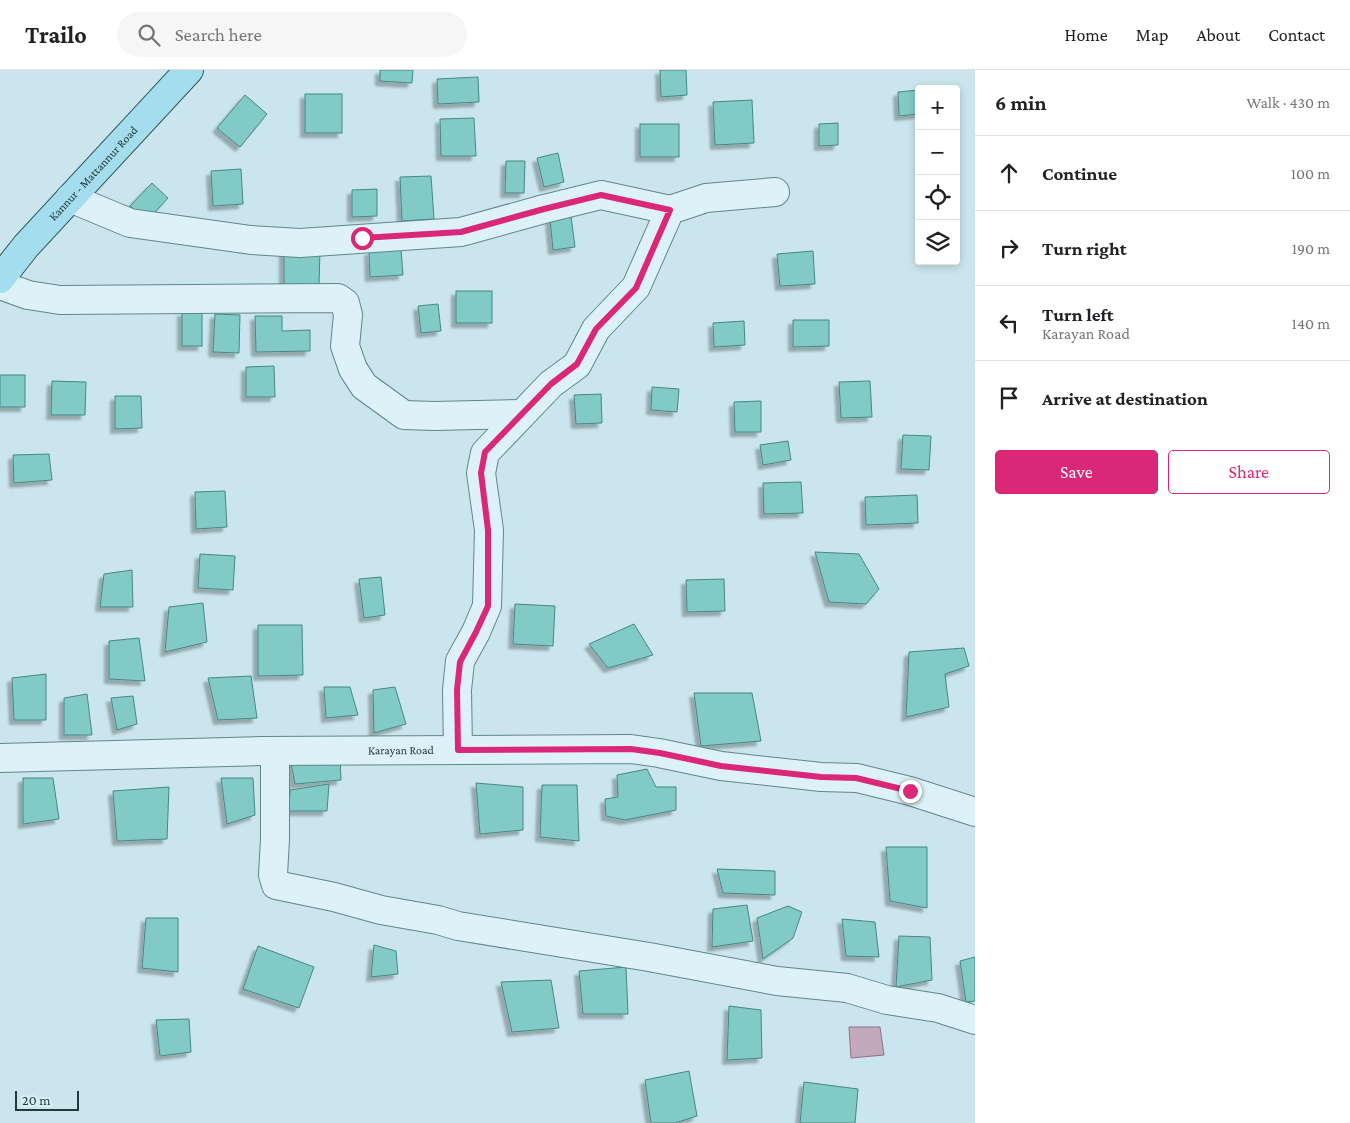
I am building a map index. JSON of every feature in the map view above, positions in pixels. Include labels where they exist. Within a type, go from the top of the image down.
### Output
[{"type":"main road","name":"Kannur - Mattannur Road","points":[[0,279],[26,246],[189,70]]},
{"type":"street","points":[[70,198],[130,223],[251,240],[300,243],[461,232],[601,195],[670,210],[706,198],[775,192]]},
{"type":"street","points":[[458,750],[457,690],[460,662],[488,606],[488,530],[481,473],[485,452],[551,384],[577,364],[596,329],[636,288],[670,210]]},
{"type":"street","points":[[0,285],[28,295],[60,300],[338,298],[345,303],[348,315],[345,346],[353,369],[364,386],[404,415],[521,414]]},
{"type":"street","name":"Karayan Road","points":[[0,758],[276,751],[641,750],[721,766],[821,777],[856,778],[910,791],[975,812]]},
{"type":"street","points":[[276,751],[276,839],[273,875],[276,885],[458,926],[649,957],[777,981],[847,988],[887,1000],[938,1008],[975,1020]]},
{"type":"shaded area","points":[[849,1027],[880,1027],[884,1055],[851,1058]]},
{"type":"building","points":[[380,70],[413,70],[412,83],[380,81]]},
{"type":"building","points":[[660,70],[686,70],[687,95],[661,97]]},
{"type":"building","points":[[478,77],[479,102],[438,104],[437,79]]},
{"type":"building","points":[[915,90],[915,114],[899,116],[898,92]]},
{"type":"building","points":[[305,94],[342,94],[342,133],[305,133]]},
{"type":"building","points":[[245,95],[267,114],[240,147],[217,128]]},
{"type":"building","points":[[752,100],[754,143],[715,145],[713,102]]},
{"type":"building","points":[[474,118],[476,156],[441,156],[440,119]]},
{"type":"building","points":[[838,123],[838,145],[819,146],[819,124]]},
{"type":"building","points":[[640,124],[679,124],[679,157],[640,157]]},
{"type":"building","points":[[558,153],[564,182],[544,187],[537,158]]},
{"type":"building","points":[[506,161],[525,161],[524,193],[505,193]]},
{"type":"building","points":[[241,169],[243,204],[213,206],[211,171]]},
{"type":"building","points":[[431,176],[434,219],[402,221],[400,177]]},
{"type":"building","points":[[152,183],[168,198],[147,221],[130,206]]},
{"type":"building","points":[[377,189],[377,216],[352,217],[352,190]]},
{"type":"building","points":[[571,216],[575,247],[553,250],[550,219]]},
{"type":"building","points":[[284,249],[320,249],[319,286],[284,286]]},
{"type":"building","points":[[401,250],[403,275],[370,277],[369,251]]},
{"type":"building","points":[[813,251],[815,284],[780,286],[777,254]]},
{"type":"building","points":[[456,291],[492,291],[492,323],[456,323]]},
{"type":"building","points":[[438,304],[441,331],[421,333],[418,306]]},
{"type":"building","points":[[182,312],[202,312],[202,346],[182,346]]},
{"type":"building","points":[[215,314],[240,315],[239,353],[213,352]]},
{"type":"building","points":[[255,316],[282,316],[282,331],[310,330],[310,351],[256,352]]},
{"type":"building","points":[[793,320],[829,320],[829,346],[793,347]]},
{"type":"building","points":[[744,321],[745,345],[714,347],[713,323]]},
{"type":"building","points":[[274,366],[275,397],[246,397],[246,367]]},
{"type":"building","points":[[0,375],[25,375],[25,407],[0,407]]},
{"type":"building","points":[[52,381],[86,382],[85,415],[51,415]]},
{"type":"building","points":[[870,381],[872,417],[841,418],[839,382]]},
{"type":"building","points":[[652,387],[679,389],[677,412],[651,410]]},
{"type":"building","points":[[601,394],[602,423],[576,424],[574,395]]},
{"type":"building","points":[[115,396],[141,396],[142,428],[115,429]]},
{"type":"building","points":[[761,401],[761,432],[735,432],[734,402]]},
{"type":"building","points":[[903,435],[931,436],[929,470],[901,469]]},
{"type":"building","points":[[788,441],[791,460],[763,465],[760,445]]},
{"type":"building","points":[[49,454],[52,480],[14,483],[13,455]]},
{"type":"building","points":[[801,482],[803,513],[764,514],[763,483]]},
{"type":"building","points":[[225,491],[227,527],[196,529],[195,492]]},
{"type":"building","points":[[917,495],[918,523],[866,525],[865,497]]},
{"type":"building","points":[[815,552],[859,554],[879,589],[866,604],[829,602]]},
{"type":"building","points":[[200,554],[235,556],[233,590],[198,588]]},
{"type":"building","points":[[132,570],[133,607],[100,607],[104,574]]},
{"type":"building","points":[[381,577],[385,615],[364,618],[359,579]]},
{"type":"building","points":[[724,579],[725,611],[687,612],[686,580]]},
{"type":"building","points":[[203,603],[207,642],[165,652],[169,607]]},
{"type":"building","points":[[515,604],[555,606],[553,646],[513,644]]},
{"type":"building","points":[[634,624],[653,655],[608,668],[589,644]]},
{"type":"building","points":[[258,625],[302,625],[303,675],[258,676]]},
{"type":"building","points":[[139,638],[145,681],[109,679],[109,641]]},
{"type":"building","points":[[964,648],[969,666],[945,674],[949,707],[906,717],[909,652]]},
{"type":"building","points":[[46,674],[46,720],[14,720],[12,678]]},
{"type":"building","points":[[251,676],[257,718],[218,720],[208,678]]},
{"type":"building","points":[[324,687],[350,687],[358,715],[326,718]]},
{"type":"building","points":[[395,687],[406,724],[374,733],[373,690]]},
{"type":"building","points":[[694,693],[752,693],[761,741],[701,746]]},
{"type":"building","points":[[87,694],[92,735],[64,735],[64,698]]},
{"type":"building","points":[[133,696],[137,724],[117,730],[111,698]]},
{"type":"building","points":[[340,756],[341,780],[295,784],[290,758]]},
{"type":"building","points":[[647,769],[656,787],[676,787],[676,810],[625,820],[606,816],[605,799],[618,797],[617,775]]},
{"type":"building","points":[[23,778],[53,778],[59,819],[23,824]]},
{"type":"building","points":[[221,778],[253,778],[255,815],[227,824]]},
{"type":"building","points":[[476,783],[523,787],[523,830],[480,834]]},
{"type":"building","points":[[329,784],[327,811],[289,811],[290,790]]},
{"type":"building","points":[[542,785],[577,785],[579,841],[540,837]]},
{"type":"building","points":[[169,787],[167,839],[117,841],[113,791]]},
{"type":"building","points":[[886,847],[927,847],[927,908],[890,901]]},
{"type":"building","points":[[717,869],[775,871],[775,895],[723,893]]},
{"type":"building","points":[[747,905],[753,941],[712,947],[713,909]]},
{"type":"building","points":[[788,906],[802,912],[793,938],[763,959],[757,918]]},
{"type":"building","points":[[146,918],[178,918],[178,972],[142,968]]},
{"type":"building","points":[[842,919],[875,922],[879,957],[846,956]]},
{"type":"building","points":[[899,936],[930,937],[932,980],[896,987]]},
{"type":"building","points":[[374,945],[396,951],[398,974],[371,977]]},
{"type":"building","points":[[258,946],[314,967],[299,1008],[243,989]]},
{"type":"building","points":[[975,957],[975,1001],[966,1002],[960,961]]},
{"type":"building","points":[[626,967],[628,1014],[583,1014],[579,971]]},
{"type":"building","points":[[551,980],[559,1028],[512,1032],[501,982]]},
{"type":"building","points":[[729,1006],[761,1010],[762,1058],[727,1060]]},
{"type":"building","points":[[189,1019],[191,1052],[160,1056],[156,1020]]},
{"type":"building","points":[[689,1071],[697,1116],[675,1123],[651,1123],[645,1080]]},
{"type":"building","points":[[804,1082],[858,1089],[855,1123],[800,1123]]},
{"type":"route","points":[[362,238],[461,232],[601,195],[670,210],[636,288],[596,329],[577,364],[551,384],[485,452],[481,473],[488,530],[488,606],[460,662],[457,690],[458,750],[631,749],[721,766],[821,777],[856,778],[910,791]]}]
